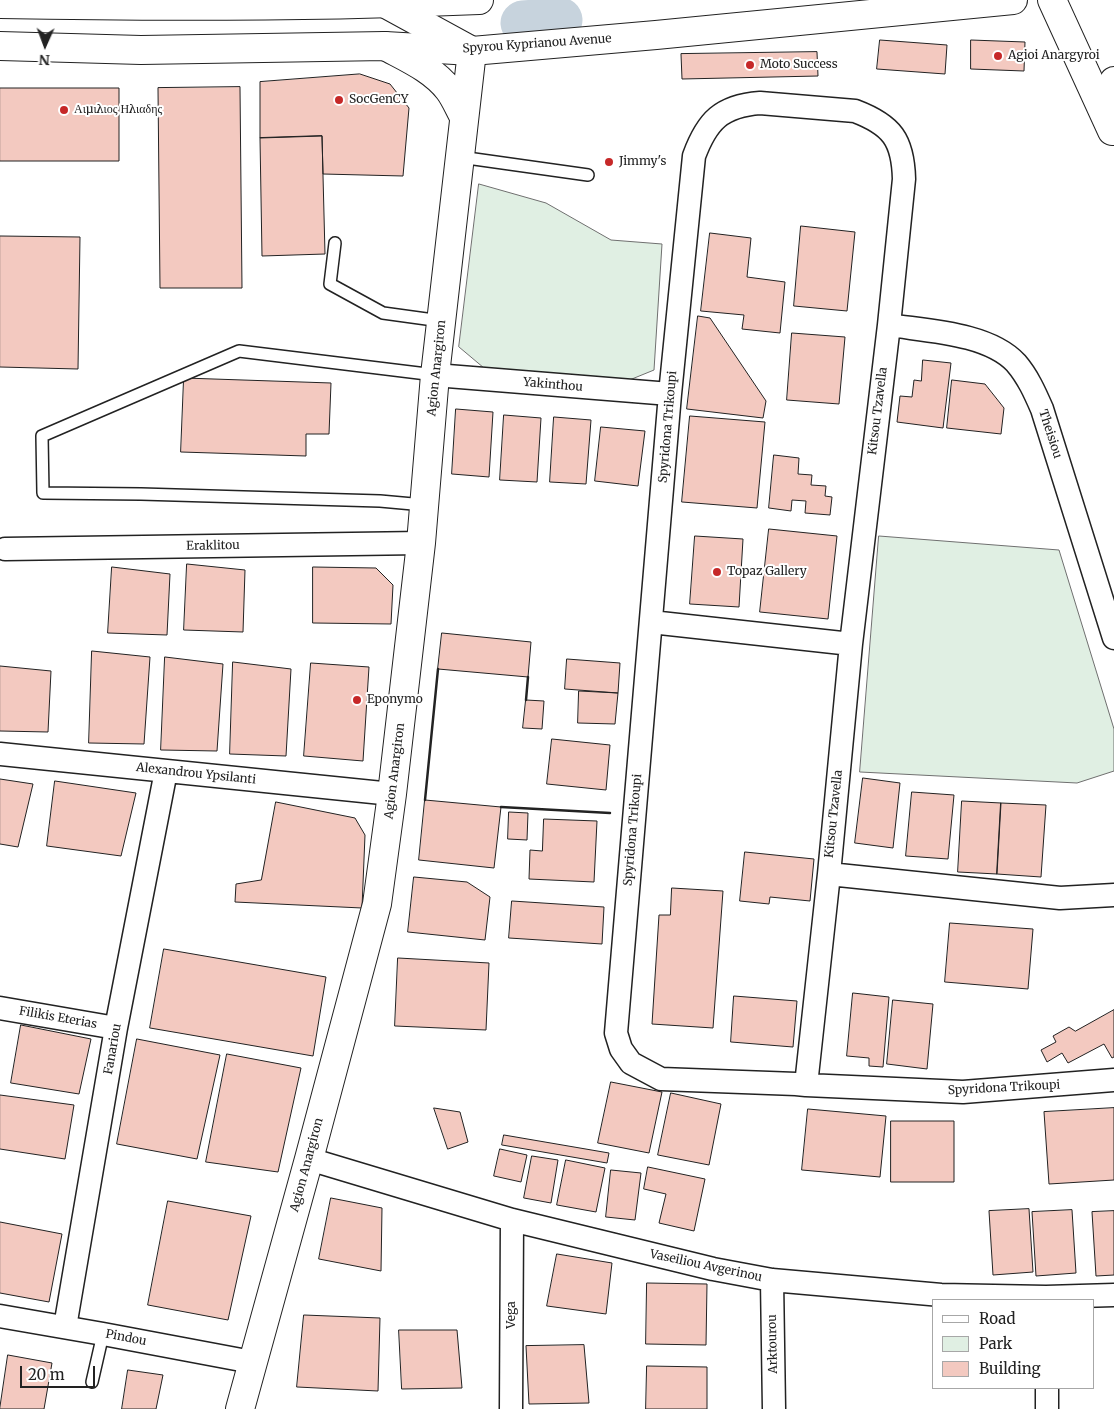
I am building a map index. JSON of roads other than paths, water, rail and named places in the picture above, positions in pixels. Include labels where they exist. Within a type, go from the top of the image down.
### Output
[{"type":"street","points":[[0,4],[141,6],[386,4],[479,0]]},
{"type":"street","name":"Spyrou Kyprianou Avenue","points":[[0,46],[141,50],[385,46],[472,51],[1013,0]]},
{"type":"street","points":[[1052,0],[1112,129]]},
{"type":"street","points":[[386,4],[472,51]]},
{"type":"street","points":[[385,46],[435,76],[448,89],[464,116]]},
{"type":"street","name":"Agion Anargiron","points":[[240,1409],[310,1159],[377,904],[392,794],[421,543],[435,375],[472,51]]},
{"type":"street","points":[[1112,129],[1111,94],[1114,80]]},
{"type":"street","name":"Kitsou Tzavella","points":[[719,116],[734,107],[760,103],[855,111],[876,120],[893,134],[900,149],[904,166],[889,325],[851,644],[806,1085]]},
{"type":"street","name":"Spyridona Trikoupi","points":[[719,116],[710,124],[700,139],[694,156],[670,394],[616,1033],[621,1049],[631,1063],[661,1078],[964,1092],[1114,1080]]},
{"type":"street","name":"Theisiou","points":[[889,325],[972,338],[1000,351],[1014,362],[1027,378],[1042,410],[1114,638]]},
{"type":"street","name":"Yakinthou","points":[[435,375],[670,394]]},
{"type":"street","name":"Eraklitou","points":[[5,549],[421,543]]},
{"type":"street","points":[[651,622],[851,644]]},
{"type":"street","name":"Alexandrou Ypsilanti","points":[[0,754],[392,794]]},
{"type":"street","name":"Fanariou","points":[[65,1327],[116,1028],[166,771]]},
{"type":"street","name":"Kitsou Tzavella","points":[[829,874],[1060,898],[1114,894]]},
{"type":"street","name":"Filikis Eterias","points":[[0,1008],[116,1028]]},
{"type":"street","name":"Vaseiliou Avgerinou","points":[[310,1159],[512,1220],[713,1269],[772,1280],[941,1295],[1046,1299],[1114,1295]]},
{"type":"street","name":"Vega","points":[[511,1409],[512,1220]]},
{"type":"street","name":"Arktourou","points":[[772,1280],[774,1409]]},
{"type":"street","name":"Pindou","points":[[0,1316],[252,1362]]},
{"type":"street","points":[[1047,1389],[1047,1409]]},
{"type":"lane","points":[[460,157],[588,175]]},
{"type":"lane","points":[[335,243],[330,284],[382,313],[441,321]]},
{"type":"lane","points":[[424,505],[380,501],[43,493],[42,436],[239,351],[435,375]]},
{"type":"lane","points":[[92,1382],[103,1334]]},
{"type":"waterway","points":[[523,23],[560,20]]},
{"type":"place","name":"Agioi Anargyroi","points":[[998,56]]},
{"type":"place","name":"Moto Success","points":[[750,65]]},
{"type":"place","name":"SocGenCY","points":[[339,100]]},
{"type":"place","name":"Αιμιλιος Ηλιαδης","points":[[64,110]]},
{"type":"place","name":"Jimmy's","points":[[609,162]]},
{"type":"place","name":"Topaz Gallery","points":[[717,572]]},
{"type":"place","name":"Eponymo","points":[[357,700]]}]
